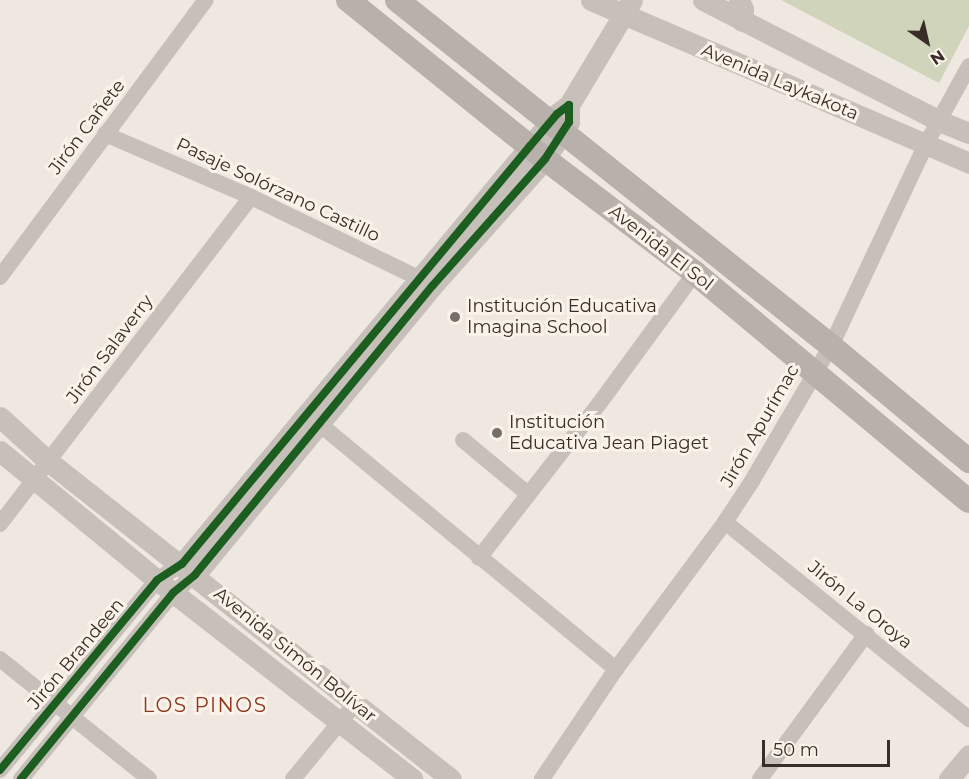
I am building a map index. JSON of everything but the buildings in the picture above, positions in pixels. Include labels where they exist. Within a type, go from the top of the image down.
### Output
[{"type":"main road","name":"Avenida El Sol","points":[[348,0],[538,152],[695,273],[813,374],[969,501]]},
{"type":"main road","name":"Avenida El Sol","points":[[397,0],[831,346],[969,461]]},
{"type":"street","name":"Jirón Cañete","points":[[0,277],[206,0]]},
{"type":"street","name":"Avenida Laykakota","points":[[591,0],[626,7],[969,163]]},
{"type":"street","name":"Avenida Laykakota","points":[[703,0],[744,7],[939,121],[969,133]]},
{"type":"street","points":[[188,569],[557,128],[569,122],[569,105],[626,7]]},
{"type":"street","name":"Jirón Apurímac","points":[[542,779],[616,669],[725,522],[831,346],[926,144],[969,66]]},
{"type":"street","name":"Pasaje Solórzano Castillo","points":[[105,134],[251,197],[427,282]]},
{"type":"street","name":"Jirón Salaverry","points":[[0,524],[251,197]]},
{"type":"street","points":[[479,558],[695,273]]},
{"type":"street","name":"Avenida Simón Bolívar","points":[[0,417],[48,461],[188,569],[354,705],[451,779]]},
{"type":"street","points":[[313,419],[616,669]]},
{"type":"street","points":[[464,440],[528,495]]},
{"type":"street","name":"Avenida Simón Bolívar","points":[[0,451],[165,586],[412,779]]},
{"type":"street","name":"Jirón La Oroya","points":[[725,522],[969,719]]},
{"type":"street","name":"Jirón Brandeen","points":[[0,770],[55,703],[165,586],[188,569]]},
{"type":"street","name":"Jirón Brandeen","points":[[21,779],[72,716],[165,586]]},
{"type":"street","points":[[760,779],[866,634]]},
{"type":"street","points":[[0,659],[149,779]]},
{"type":"street","points":[[293,779],[354,705]]},
{"type":"street","points":[[949,779],[969,754]]},
{"type":"green space","points":[[781,0],[969,0],[969,26],[939,83]]},
{"type":"cycle path","points":[[0,770],[157,580],[182,564],[530,146],[557,114],[569,105],[569,122],[545,159],[433,285],[195,575],[173,593],[21,779]]},
{"type":"place","name":"Institución Educativa Imagina School","points":[[455,317]]},
{"type":"place","name":"Institución Educativa Jean Piaget","points":[[497,433]]},
{"type":"district","name":"LOS PINOS","points":[[205,705]]}]
